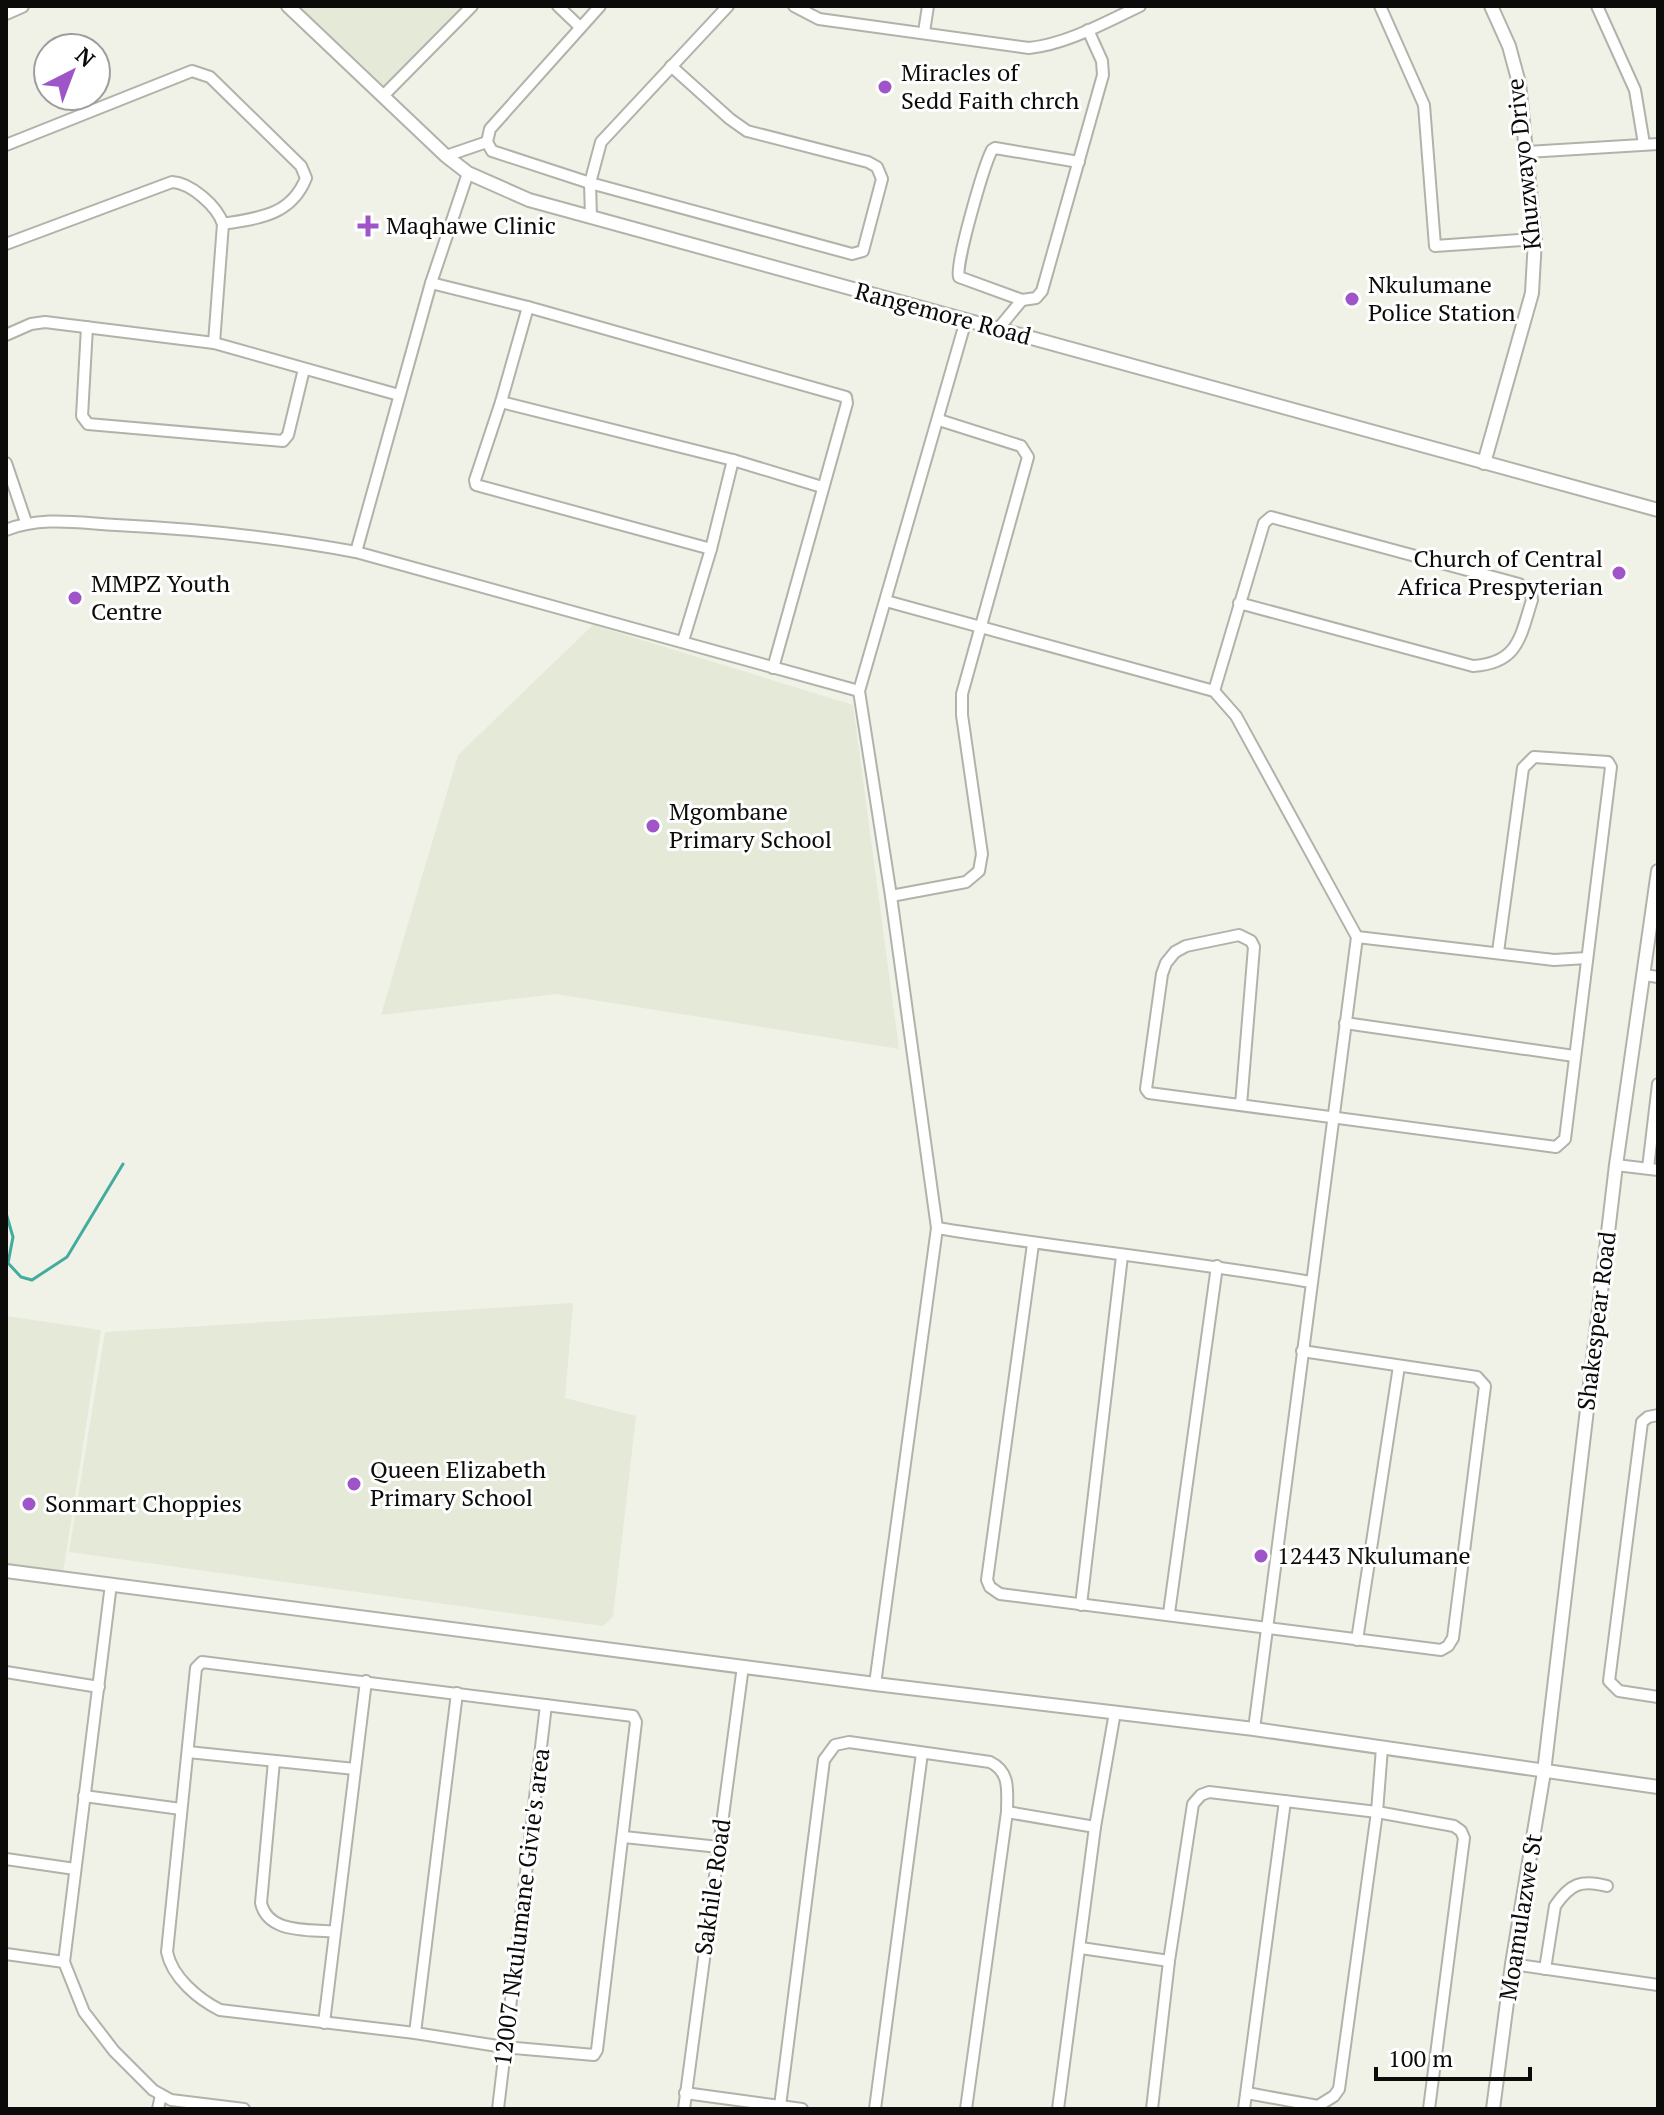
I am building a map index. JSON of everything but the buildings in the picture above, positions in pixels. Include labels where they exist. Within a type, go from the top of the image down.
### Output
[{"type":"street","points":[[6,12],[22,6]]},
{"type":"street","name":"Rangemore Road","points":[[288,6],[446,156],[468,173],[529,200],[1658,510]]},
{"type":"street","points":[[383,96],[472,6]]},
{"type":"street","points":[[558,6],[580,27]]},
{"type":"street","points":[[600,6],[490,129],[487,142],[492,151],[590,183],[852,254],[859,254],[865,248],[882,179],[877,167],[868,162],[747,131],[671,66]]},
{"type":"street","points":[[591,217],[590,183],[601,142],[728,6]]},
{"type":"street","points":[[794,6],[819,19],[1029,48],[1041,47],[1088,30],[1140,6]]},
{"type":"street","points":[[924,32],[928,6]]},
{"type":"street","points":[[1380,6],[1424,105],[1435,246],[1535,239]]},
{"type":"street","name":"Khuzwayo Drive","points":[[1484,463],[1532,293],[1535,239],[1517,73],[1491,6]]},
{"type":"street","points":[[1597,6],[1635,90],[1644,144]]},
{"type":"street","points":[[1079,162],[995,148],[989,154],[957,275],[961,280],[1022,300],[1036,298],[1042,291],[1079,162],[1103,68],[1088,30]]},
{"type":"street","points":[[6,145],[192,71],[201,72],[210,77],[301,166],[306,178],[292,199],[276,213],[223,224]]},
{"type":"street","points":[[446,156],[487,142]]},
{"type":"street","points":[[1527,152],[1658,144]]},
{"type":"street","points":[[356,552],[431,283],[468,173]]},
{"type":"street","points":[[6,244],[172,182],[193,190],[217,212],[223,224],[214,343]]},
{"type":"street","points":[[431,283],[528,307],[846,397],[847,403],[773,668]]},
{"type":"street","points":[[998,329],[1022,300]]},
{"type":"street","points":[[528,307],[476,485],[711,549]]},
{"type":"street","points":[[875,1684],[937,1228],[859,691],[966,320]]},
{"type":"street","points":[[6,335],[38,322],[214,343],[399,395]]},
{"type":"street","points":[[87,327],[82,416],[88,424],[283,441],[288,435],[304,369]]},
{"type":"street","points":[[501,402],[733,460],[822,487]]},
{"type":"street","points":[[891,896],[966,882],[979,871],[982,854],[961,706],[1028,457],[1021,446],[939,420]]},
{"type":"street","points":[[683,641],[711,549],[733,460]]},
{"type":"street","points":[[6,463],[26,522]]},
{"type":"street","points":[[1214,691],[1239,603],[1264,523],[1271,517],[1519,584],[1531,594],[1532,600],[1519,642],[1509,655],[1491,664],[1473,666],[1239,603]]},
{"type":"street","points":[[6,530],[26,522],[202,529],[280,538],[356,552],[859,691]]},
{"type":"street","points":[[886,601],[1214,691],[1236,716],[1357,937],[1254,1729]]},
{"type":"street","points":[[1241,1105],[1254,947],[1251,941],[1239,935],[1186,946],[1175,952],[1166,963],[1146,1089],[1153,1094],[1556,1147],[1565,1139],[1611,767],[1605,761],[1534,757],[1523,768],[1498,952]]},
{"type":"street","name":"Shakespear Road","points":[[1544,1772],[1616,1165],[1658,871]]},
{"type":"street","points":[[1357,937],[1554,960],[1587,958]]},
{"type":"street","points":[[1644,975],[1658,977]]},
{"type":"street","points":[[1345,1023],[1574,1056]]},
{"type":"street","points":[[1616,1165],[1653,1169],[1658,1090]]},
{"type":"street","points":[[937,1228],[1033,1244],[1217,1266],[1311,1282]]},
{"type":"street","points":[[1033,1244],[987,1580],[990,1587],[1000,1594],[1169,1613],[1441,1650],[1448,1646],[1453,1638],[1485,1386],[1477,1377],[1302,1351]]},
{"type":"street","points":[[1081,1605],[1122,1256]]},
{"type":"street","points":[[1169,1613],[1217,1266]]},
{"type":"street","points":[[1357,1640],[1399,1366]]},
{"type":"street","points":[[1658,1415],[1642,1422],[1609,1681],[1619,1691],[1658,1697]]},
{"type":"street","points":[[6,1571],[875,1684],[1254,1729],[1658,1787]]},
{"type":"street","points":[[111,1584],[64,1962],[78,2000],[97,2031],[130,2068],[161,2095],[171,2100],[244,2109]]},
{"type":"street","points":[[202,1662],[366,1681],[629,1714],[635,1718],[624,1837],[596,2052],[591,2057],[220,2010],[201,1998],[169,1962],[167,1952],[196,1668],[202,1662]]},
{"type":"street","name":"Sakhile Road","points":[[684,2109],[743,1666]]},
{"type":"street","points":[[6,1672],[99,1687]]},
{"type":"street","points":[[324,2023],[366,1681]]},
{"type":"street","points":[[415,2033],[457,1693]]},
{"type":"street","name":"12007 Nkulumane Givie's area","points":[[498,2109],[546,1705]]},
{"type":"street","points":[[1058,2109],[1095,1827],[1115,1712]]},
{"type":"street","points":[[780,2106],[824,1760],[835,1745],[849,1742],[990,1762],[998,1766],[1006,1777],[1007,1812],[966,2109]]},
{"type":"street","points":[[1247,2093],[1318,2106],[1339,2089],[1377,1812],[1382,1748]]},
{"type":"street","points":[[188,1752],[355,1769]]},
{"type":"street","points":[[875,2109],[922,1753]]},
{"type":"street","points":[[274,1761],[261,1903],[263,1914],[274,1924],[335,1932]]},
{"type":"street","name":"Moamulazwe St","points":[[1493,2109],[1512,1964],[1544,1772]]},
{"type":"street","points":[[1152,2109],[1169,1961],[1193,1804],[1209,1792],[1377,1812],[1454,1826],[1461,1831],[1464,1838],[1429,2109]]},
{"type":"street","points":[[84,1796],[181,1809]]},
{"type":"street","points":[[1244,2109],[1285,1801]]},
{"type":"street","points":[[1007,1812],[1095,1827]]},
{"type":"street","points":[[624,1837],[719,1847]]},
{"type":"street","points":[[6,1859],[75,1869]]},
{"type":"street","points":[[1545,1969],[1555,1906],[1560,1898],[1577,1884],[1589,1881],[1607,1886]]},
{"type":"street","points":[[1081,1948],[1169,1961]]},
{"type":"street","points":[[6,1954],[64,1962]]},
{"type":"street","points":[[1512,1964],[1658,1985]]},
{"type":"street","points":[[685,2093],[802,2109]]},
{"type":"street","points":[[158,2109],[161,2095]]},
{"type":"shaded area","points":[[299,6],[465,6],[387,88]]},
{"type":"shaded area","name":"Mgombane Primary School","points":[[593,625],[853,705],[899,1049],[556,994],[381,1015],[458,755]]},
{"type":"shaded area","name":"Queen Elizabeth Primary School","points":[[573,1303],[565,1398],[636,1416],[613,1617],[603,1626],[69,1552],[105,1332]]},
{"type":"shaded area","points":[[6,1316],[101,1330],[63,1573],[6,1566]]},
{"type":"waterway","points":[[6,1213],[13,1237],[8,1263],[21,1277],[32,1280],[67,1257],[123,1164]]},
{"type":"place","name":"Miracles of Sedd Faith chrch","points":[[885,87]]},
{"type":"place","name":"Maqhawe Clinic","points":[[368,226]]},
{"type":"place","name":"Nkulumane Police Station","points":[[1352,299]]},
{"type":"place","name":"Church of Central Africa Prespyterian","points":[[1619,573]]},
{"type":"place","name":"MMPZ Youth Centre","points":[[75,598]]},
{"type":"place","name":"Mgombane Primary School","points":[[653,826]]},
{"type":"place","name":"Queen Elizabeth Primary School","points":[[354,1484]]},
{"type":"place","name":"Sonmart Choppies","points":[[29,1504]]},
{"type":"place","name":"12443 Nkulumane","points":[[1261,1556]]}]
